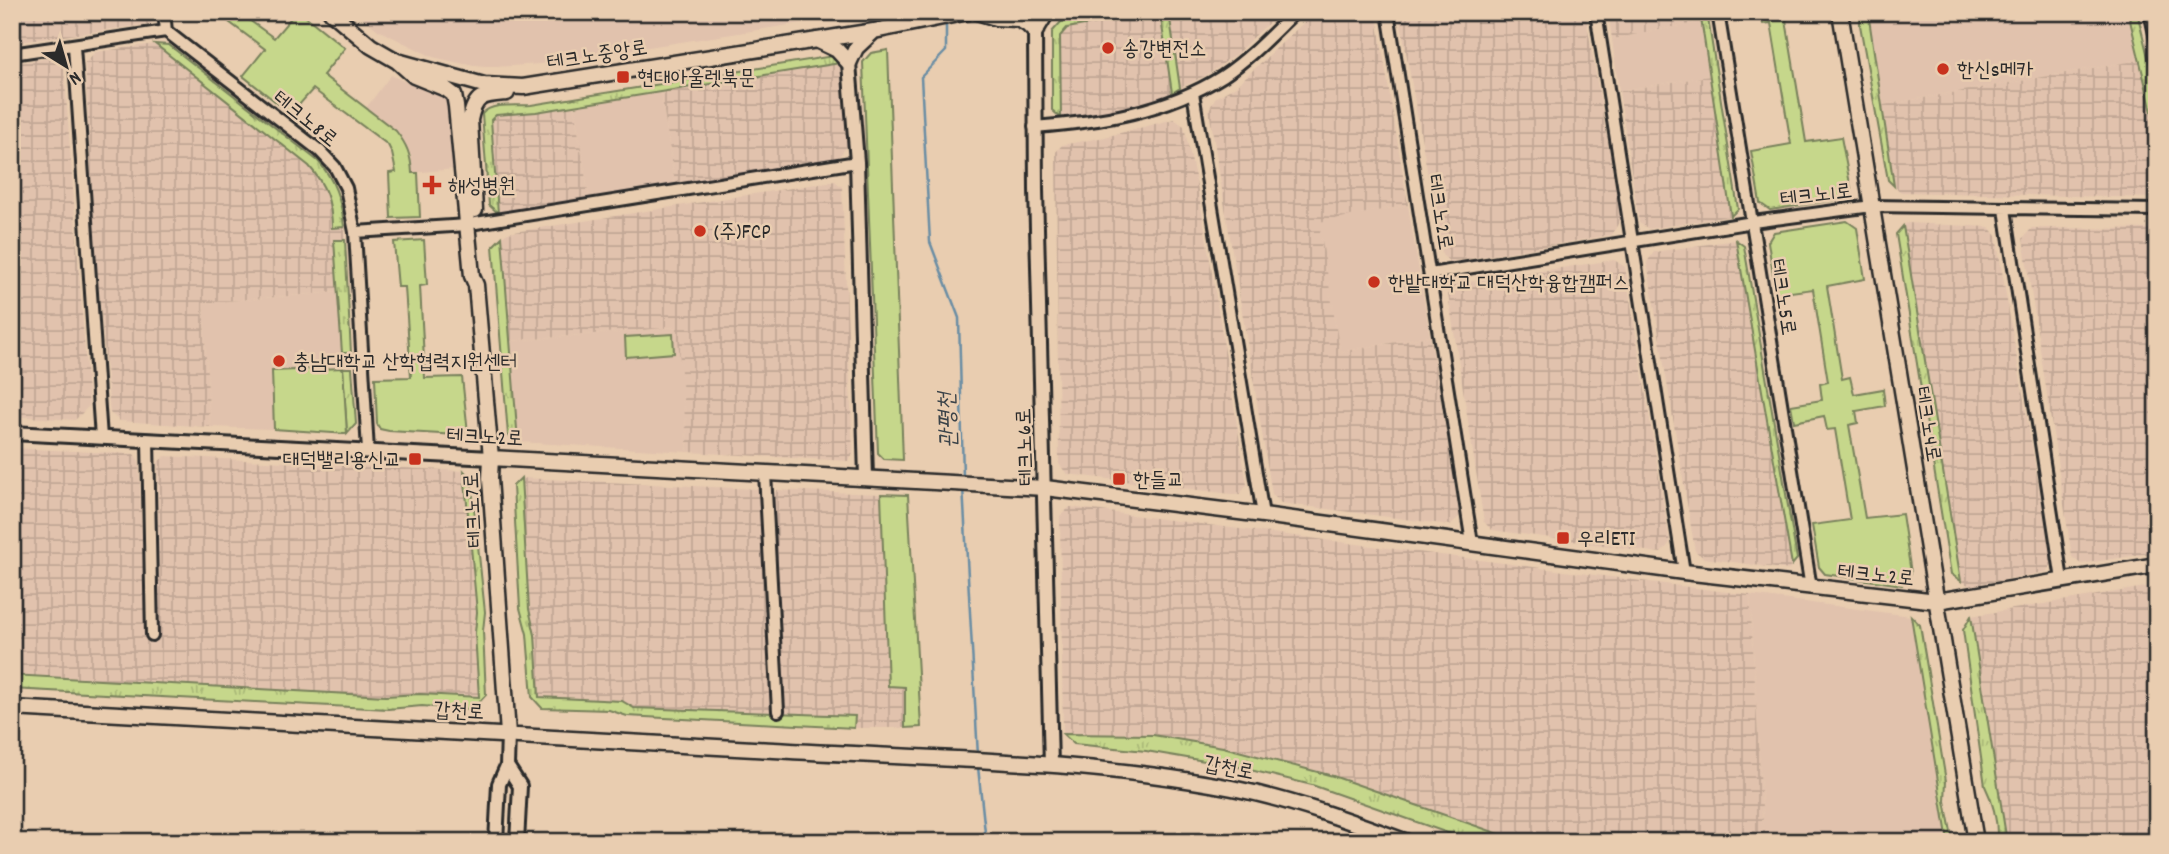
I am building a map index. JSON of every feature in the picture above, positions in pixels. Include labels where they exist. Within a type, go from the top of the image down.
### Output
[{"type":"main road","name":"테크노중앙로","points":[[331,12],[371,46],[397,61],[484,85],[523,87],[816,40],[968,12]]},
{"type":"main road","points":[[977,12],[996,19],[1017,19],[1027,23],[1035,32],[1047,12]]},
{"type":"main road","name":"테크노4로","points":[[1840,12],[1976,842]]},
{"type":"main road","points":[[816,40],[837,50],[849,63],[856,48],[881,29]]},
{"type":"main road","name":"테크노7로","points":[[397,61],[414,76],[454,95],[472,224]]},
{"type":"main road","name":"테크노7로","points":[[508,734],[491,458],[476,285],[472,276],[470,120],[472,107],[479,98],[491,94],[506,94],[523,87]]},
{"type":"main road","name":"테크노2로","points":[[491,458],[1045,488],[1263,514],[1684,572],[1937,601],[2157,565]]},
{"type":"main road","name":"갑천로","points":[[12,708],[1051,765],[1183,780],[1235,789],[1311,808],[1407,842]]},
{"type":"street","points":[[12,54],[166,31],[164,12]]},
{"type":"street","points":[[1034,127],[1123,116],[1158,107],[1193,93],[1237,65],[1295,12]]},
{"type":"street","name":"테크노2로","points":[[1388,12],[1472,543]]},
{"type":"street","points":[[1596,12],[1684,572]]},
{"type":"street","name":"테크노5로","points":[[1718,12],[1811,588]]},
{"type":"street","points":[[2150,12],[2157,43]]},
{"type":"street","name":"테크노8로","points":[[166,31],[320,151],[335,167],[346,187],[355,232],[368,451]]},
{"type":"street","name":"테크노6로","points":[[1035,32],[1034,127],[1051,765]]},
{"type":"street","points":[[74,46],[101,438]]},
{"type":"street","points":[[849,63],[857,162],[866,478]]},
{"type":"street","points":[[1193,93],[1263,514]]},
{"type":"street","points":[[355,232],[472,224],[857,162]]},
{"type":"street","name":"테크노1로","points":[[1430,274],[1753,222],[1872,206],[2157,210]]},
{"type":"street","points":[[2005,209],[2062,580]]},
{"type":"street","name":"테크노2로","points":[[12,433],[491,458]]},
{"type":"street","points":[[148,440],[152,635]]},
{"type":"street","points":[[765,473],[778,711]]},
{"type":"street","points":[[496,842],[499,784],[507,766],[508,734]]},
{"type":"street","points":[[507,766],[520,786],[517,842]]},
{"type":"shaded area","points":[[12,12],[150,12],[151,24],[12,43]]},
{"type":"shaded area","points":[[356,12],[855,12],[808,22],[540,64],[496,67],[433,57],[378,30]]},
{"type":"shaded area","points":[[1125,12],[1160,12],[1172,93],[1149,102],[1110,111],[1061,118],[1060,36],[1067,28],[1102,22]]},
{"type":"shaded area","points":[[1169,12],[1279,13],[1235,55],[1209,74],[1180,88]]},
{"type":"shaded area","points":[[1315,12],[1376,12],[1408,205],[1319,222],[1340,352],[1430,336],[1460,516],[1450,525],[1281,503],[1272,494],[1209,110],[1215,98],[1236,86]]},
{"type":"shaded area","points":[[1399,12],[1585,12],[1621,218],[1612,235],[1450,262],[1442,255]]},
{"type":"shaded area","points":[[1608,12],[1700,12],[1701,22],[1612,39]]},
{"type":"shaded area","name":"한신s메카","points":[[1868,12],[2128,12],[2140,60],[1883,105]]},
{"type":"shaded area","points":[[1701,22],[1709,76],[1619,91],[1612,39]]},
{"type":"shaded area","points":[[155,44],[309,166],[320,178],[328,194],[332,227],[344,227],[345,240],[334,241],[338,292],[203,303],[210,427],[120,421],[110,413],[95,244],[85,63],[95,52]]},
{"type":"shaded area","points":[[48,58],[64,68],[89,406],[75,420],[12,416],[12,64]]},
{"type":"shaded area","points":[[2140,60],[2157,133],[2157,198],[1901,192],[1894,186],[1883,105]]},
{"type":"shaded area","points":[[840,63],[847,146],[837,159],[675,184],[661,92]]},
{"type":"shaded area","points":[[391,75],[410,84],[440,92],[446,97],[449,103],[454,169],[412,173],[411,156],[405,142],[396,131],[366,108]]},
{"type":"shaded area","points":[[1709,76],[1731,216],[1649,229],[1639,223],[1619,91]]},
{"type":"shaded area","points":[[661,92],[675,184],[589,198],[574,106]]},
{"type":"shaded area","points":[[574,106],[589,198],[498,213],[491,119],[496,115]]},
{"type":"shaded area","points":[[1174,119],[1184,126],[1200,200],[1247,485],[1239,495],[1067,474],[1059,464],[1056,152],[1062,145]]},
{"type":"shaded area","points":[[835,181],[842,187],[853,454],[848,461],[688,452],[677,327],[510,341],[502,237],[508,233]]},
{"type":"shaded area","name":"한밭대학교 대덕산학융합캠퍼스","points":[[1408,205],[1430,336],[1340,352],[1318,221]]},
{"type":"shaded area","points":[[1907,223],[1989,227],[1996,236],[2052,564],[2046,572],[1970,586],[1961,581],[1903,226]]},
{"type":"shaded area","points":[[2032,228],[2157,229],[2157,552],[2081,564],[2072,557],[2023,238]]},
{"type":"shaded area","points":[[1736,240],[1792,565],[1789,570],[1704,558],[1695,551],[1647,262],[1654,252]]},
{"type":"shaded area","points":[[1614,260],[1625,267],[1670,543],[1661,553],[1492,530],[1484,522],[1448,294],[1454,284]]},
{"type":"shaded area","name":"충남대학교 산학협력지원센터","points":[[338,292],[342,353],[351,353],[352,368],[272,371],[274,429],[210,427],[203,303]]},
{"type":"shaded area","points":[[678,327],[688,452],[518,442],[510,341]]},
{"type":"shaded area","points":[[12,448],[134,454],[139,461],[146,640],[159,640],[158,462],[165,456],[464,471],[477,612],[475,633],[479,697],[420,694],[385,696],[12,675]]},
{"type":"shaded area","points":[[521,478],[757,489],[761,492],[773,713],[634,708],[622,701],[539,697],[535,635],[529,609]]},
{"type":"shaded area","points":[[777,490],[881,494],[888,686],[905,686],[905,728],[854,728],[854,716],[784,713],[770,496]]},
{"type":"shaded area","points":[[1070,507],[1750,595],[1764,842],[1522,842],[1333,776],[1153,735],[1063,734],[1060,516]]},
{"type":"shaded area","points":[[2157,585],[2157,842],[2007,842],[1971,616]]},
{"type":"shaded area","points":[[1750,595],[1911,616],[1948,842],[1764,842]]},
{"type":"green space","points":[[221,12],[238,12],[274,38],[296,12],[300,12],[345,48],[323,75],[400,136],[408,150],[412,173],[418,173],[420,217],[391,218],[389,173],[396,172],[388,145],[313,89],[291,114],[243,76],[265,49],[229,22]]},
{"type":"green space","points":[[1103,12],[1125,12],[1102,22],[1067,28],[1060,36],[1061,118],[1052,110],[1052,32],[1061,22]]},
{"type":"green space","points":[[1160,12],[1169,12],[1180,88],[1172,93]]},
{"type":"green space","points":[[1700,12],[1707,12],[1738,209],[1731,216]]},
{"type":"green space","points":[[1761,12],[1793,12],[1794,17],[1786,20],[1806,142],[1841,137],[1851,189],[1846,198],[1770,210],[1760,203],[1751,151],[1791,144],[1771,23],[1763,24]]},
{"type":"green space","points":[[1860,12],[1868,12],[1894,186],[1888,180],[1860,25]]},
{"type":"green space","points":[[2128,12],[2137,12],[2157,94],[2157,133]]},
{"type":"green space","points":[[155,44],[169,45],[318,161],[337,192],[344,227],[332,228],[331,210],[326,194],[309,166]]},
{"type":"green space","points":[[888,50],[903,460],[884,459],[878,453],[863,62],[871,53]]},
{"type":"green space","points":[[833,56],[840,63],[536,112],[496,115],[491,120],[498,213],[489,205],[482,114],[486,110]]},
{"type":"green space","points":[[1847,221],[1857,228],[1865,279],[1827,286],[1842,379],[1850,377],[1854,394],[1883,389],[1885,406],[1856,411],[1858,423],[1849,425],[1865,518],[1902,514],[1911,573],[1902,585],[1825,574],[1819,567],[1812,525],[1850,520],[1835,429],[1827,430],[1824,416],[1794,422],[1791,405],[1822,400],[1820,384],[1828,382],[1813,289],[1776,294],[1768,242],[1774,232]]},
{"type":"green space","points":[[1903,226],[1961,581],[1951,574],[1896,234]]},
{"type":"green space","points":[[502,237],[518,442],[508,435],[493,246]]},
{"type":"green space","points":[[334,240],[345,240],[351,353],[342,353]]},
{"type":"green space","points":[[424,240],[427,285],[420,286],[425,378],[462,377],[468,433],[458,435],[389,431],[380,429],[377,424],[375,378],[411,377],[405,287],[398,287],[394,242]]},
{"type":"green space","points":[[1736,240],[1744,246],[1797,559],[1792,565]]},
{"type":"green space","points":[[673,334],[674,353],[626,357],[625,337]]},
{"type":"green space","points":[[343,368],[352,368],[356,424],[347,434]]},
{"type":"green space","points":[[343,368],[347,434],[274,429],[272,371]]},
{"type":"green space","points":[[464,471],[471,479],[485,612],[483,631],[486,695],[472,710],[422,706],[388,709],[12,689],[12,675],[385,696],[420,694],[479,697],[475,633],[477,612]]},
{"type":"green space","points":[[521,478],[529,609],[535,635],[539,697],[622,701],[634,708],[855,716],[854,728],[627,716],[609,710],[542,708],[532,697],[527,634],[520,608],[513,486]]},
{"type":"green space","points":[[881,494],[908,495],[921,727],[905,728],[905,687],[888,686]]},
{"type":"green space","points":[[1911,616],[1920,625],[1946,781],[1945,801],[1953,842],[1948,842]]},
{"type":"green space","points":[[1971,616],[2007,842],[1997,842],[1995,813],[1985,786],[1963,630]]},
{"type":"green space","points":[[1063,734],[1153,735],[1223,747],[1333,776],[1522,842],[1473,842],[1312,785],[1234,766],[1146,751],[1074,744]]},
{"type":"waterway","name":"관평천","points":[[946,23],[946,51],[921,77],[930,242],[959,318],[963,477]]},
{"type":"waterway","name":"관평천","points":[[963,487],[978,756]]},
{"type":"waterway","name":"관평천","points":[[978,767],[986,842]]},
{"type":"place","name":"송강변전소","points":[[1108,48]]},
{"type":"place","name":"한신s메카","points":[[1943,69]]},
{"type":"place","name":"현대아울렛북문","points":[[623,77]]},
{"type":"place","name":"해성병원","points":[[432,185]]},
{"type":"place","name":"(주)FCP","points":[[700,231]]},
{"type":"place","name":"한밭대학교 대덕산학융합캠퍼스","points":[[1374,282]]},
{"type":"place","name":"충남대학교 산학협력지원센터","points":[[279,361]]},
{"type":"place","name":"대덕밸리용신교","points":[[415,459]]},
{"type":"place","name":"한들교","points":[[1119,479]]},
{"type":"place","name":"우리ETI","points":[[1563,538]]}]
